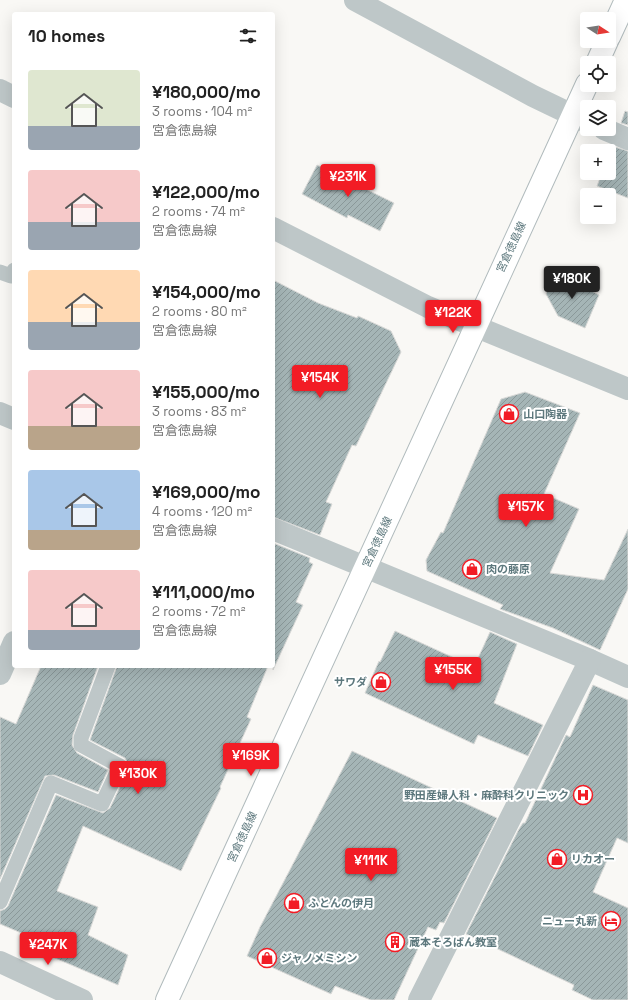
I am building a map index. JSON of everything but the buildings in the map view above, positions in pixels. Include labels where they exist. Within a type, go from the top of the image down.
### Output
[{"type":"main road","points":[[616,22],[626,0]]},
{"type":"main road","name":"宮倉徳島線","points":[[167,1000],[475,326],[580,119]]},
{"type":"street","points":[[355,0],[533,96],[580,119]]},
{"type":"street","points":[[0,90],[12,96]]},
{"type":"street","points":[[616,134],[628,139]]},
{"type":"street","points":[[275,229],[428,307],[628,389]]},
{"type":"street","points":[[0,413],[12,418]]},
{"type":"street","points":[[275,530],[628,677]]},
{"type":"street","points":[[0,674],[12,647]]},
{"type":"street","points":[[419,1000],[590,660]]},
{"type":"street","points":[[0,962],[82,1000]]},
{"type":"lane","points":[[0,272],[11,276],[12,274]]},
{"type":"lane","points":[[0,902],[51,783],[102,804],[120,766],[81,745],[81,738],[107,668]]},
{"type":"place","name":"山口陶器","points":[[509,414]]},
{"type":"place","name":"肉の藤原","points":[[472,569]]},
{"type":"place","name":"サワダ","points":[[381,682]]},
{"type":"place","name":"野田産婦人科・麻酔科クリニック","points":[[583,795]]},
{"type":"place","name":"リカオー","points":[[557,859]]},
{"type":"place","name":"ふとんの伊月","points":[[294,903]]},
{"type":"place","name":"ニュー丸新","points":[[611,921]]},
{"type":"place","name":"蔵本そろばん教室","points":[[395,942]]},
{"type":"place","name":"ジャノメミシン","points":[[267,958]]}]
